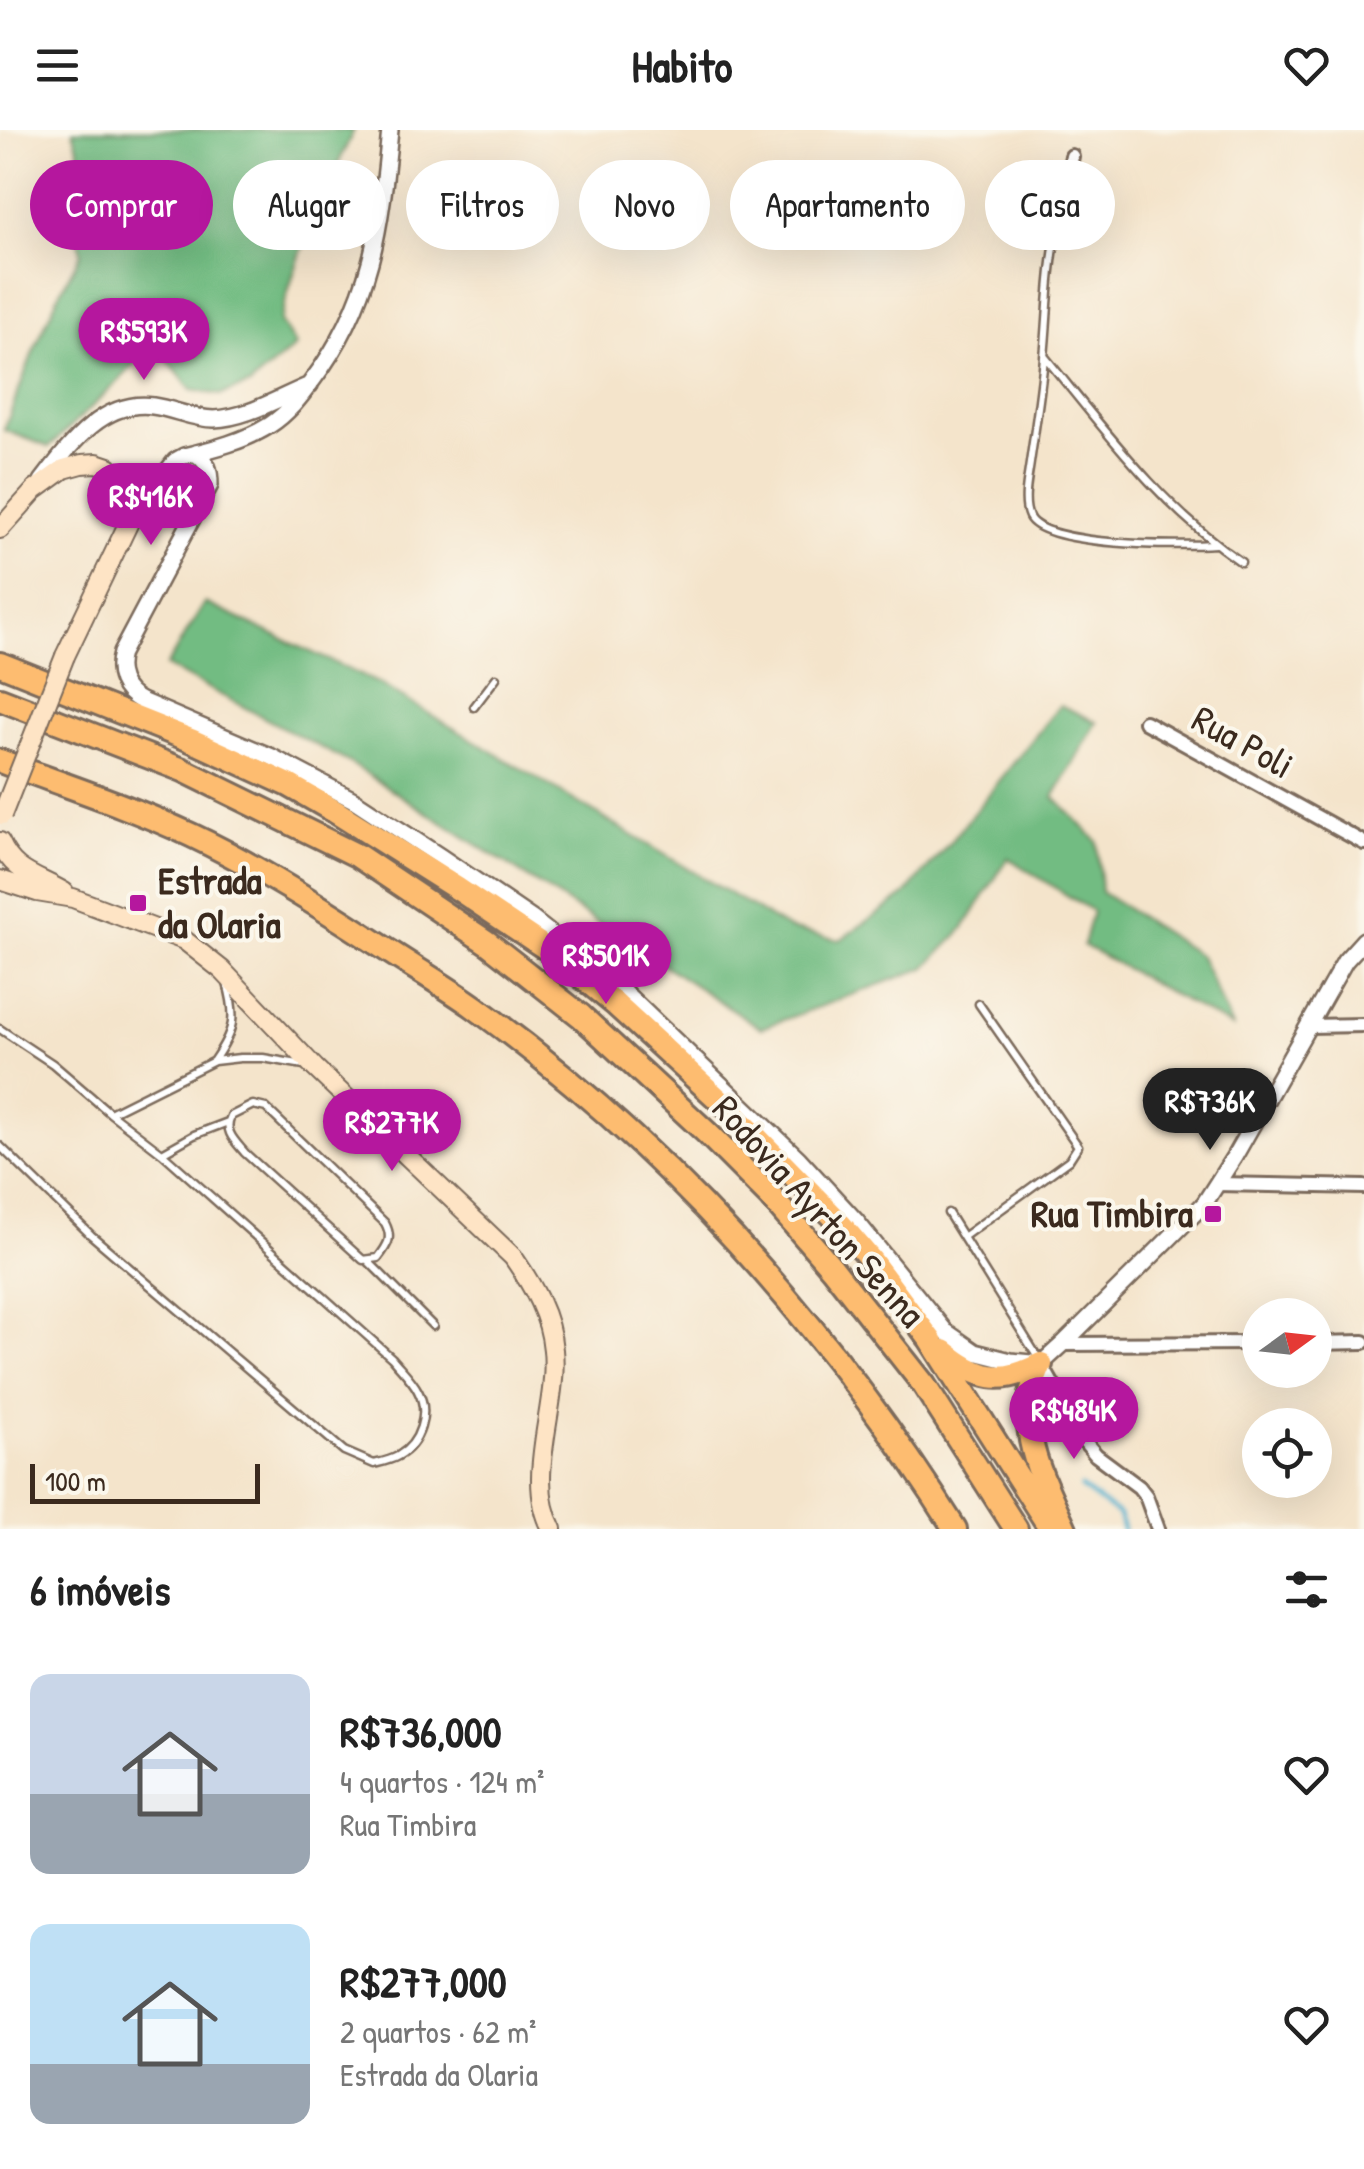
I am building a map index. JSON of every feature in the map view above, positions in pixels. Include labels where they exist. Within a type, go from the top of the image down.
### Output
[{"type":"highway","points":[[0,661],[194,740],[288,785],[402,853],[553,953],[615,1004],[739,1119],[871,1260],[930,1340],[1051,1529]]},
{"type":"highway","name":"Rodovia Ayrton Senna","points":[[0,699],[183,770],[358,856],[488,943],[581,1016],[720,1145],[832,1268],[924,1385],[1016,1529]]},
{"type":"highway","points":[[0,761],[193,836],[312,901],[475,1007],[586,1094],[688,1189],[774,1281],[914,1464],[955,1529]]},
{"type":"highway","points":[[930,1340],[976,1374],[1020,1375],[1041,1364]]},
{"type":"highway","points":[[1041,1364],[1028,1424],[1034,1461],[1065,1529]]},
{"type":"main road","points":[[0,529],[36,490],[64,469],[97,463],[109,467],[126,489],[130,520],[65,656],[1,818]]},
{"type":"main road","points":[[0,842],[6,857],[18,868],[73,898],[184,940],[222,970],[315,1068],[513,1258],[532,1284],[548,1320],[554,1350],[541,1484],[552,1529]]},
{"type":"main road","points":[[0,880],[73,898]]},
{"type":"street","points":[[130,520],[175,461],[245,438],[269,425],[298,401],[340,342],[375,249],[384,202],[390,130]]},
{"type":"street","points":[[1071,160],[1072,156]]},
{"type":"street","points":[[36,490],[65,452],[109,413],[148,405],[218,419],[240,415],[310,385]]},
{"type":"street","points":[[195,454],[205,460],[210,485],[121,653],[120,677],[128,693],[272,757],[354,800],[532,920],[622,990],[799,1159],[856,1221],[945,1331],[976,1352],[1041,1364],[1204,1204],[1345,961],[1364,940]]},
{"type":"street","name":"Rua Poli","points":[[1145,722],[1364,843]]},
{"type":"street","points":[[1308,1026],[1364,1025]]},
{"type":"street","points":[[1217,1184],[1364,1188]]},
{"type":"street","points":[[1332,1342],[1364,1342]]},
{"type":"street","points":[[1063,1344],[1242,1343]]},
{"type":"street","points":[[1041,1364],[1085,1442],[1146,1496],[1158,1529]]},
{"type":"lane","points":[[1054,250],[1028,476],[1030,517],[1050,531],[1076,538],[1172,547],[1215,544]]},
{"type":"lane","points":[[1044,356],[1156,490],[1215,544],[1241,562]]},
{"type":"lane","points":[[474,707],[496,678]]},
{"type":"lane","points":[[214,1061],[234,1020],[222,970]]},
{"type":"lane","points":[[964,1238],[1068,1160],[1078,1146],[979,1004]]},
{"type":"lane","points":[[0,1030],[53,1064],[162,1153],[392,1358],[418,1390],[424,1406],[415,1441],[401,1455],[374,1464],[344,1452],[91,1235],[0,1146]]},
{"type":"lane","points":[[110,1113],[214,1061],[263,1058],[315,1068]]},
{"type":"lane","points":[[162,1153],[228,1122],[245,1107],[266,1108],[385,1223],[389,1244],[378,1258],[368,1261]]},
{"type":"lane","points":[[228,1122],[229,1134],[245,1153],[350,1250],[368,1261],[433,1326]]},
{"type":"lane","points":[[948,1213],[1041,1364]]},
{"type":"green space","points":[[73,130],[354,130],[340,160],[233,160],[233,250],[302,250],[280,322],[296,346],[250,385],[220,395],[191,390],[168,361],[147,349],[49,447],[4,430],[32,355],[80,250],[213,250],[213,160],[82,160]]},
{"type":"green space","points":[[205,603],[378,683],[789,929],[840,940],[905,895],[1060,705],[1097,722],[1054,797],[1097,841],[1101,892],[1200,956],[1232,1027],[1083,945],[1092,911],[1008,858],[963,929],[925,968],[761,1028],[350,763],[166,666]]},
{"type":"waterway","points":[[1081,1488],[1119,1515],[1123,1529]]},
{"type":"place","name":"Estrada da Olaria","points":[[138,903]]},
{"type":"place","name":"Rua Timbira","points":[[1213,1214]]}]
